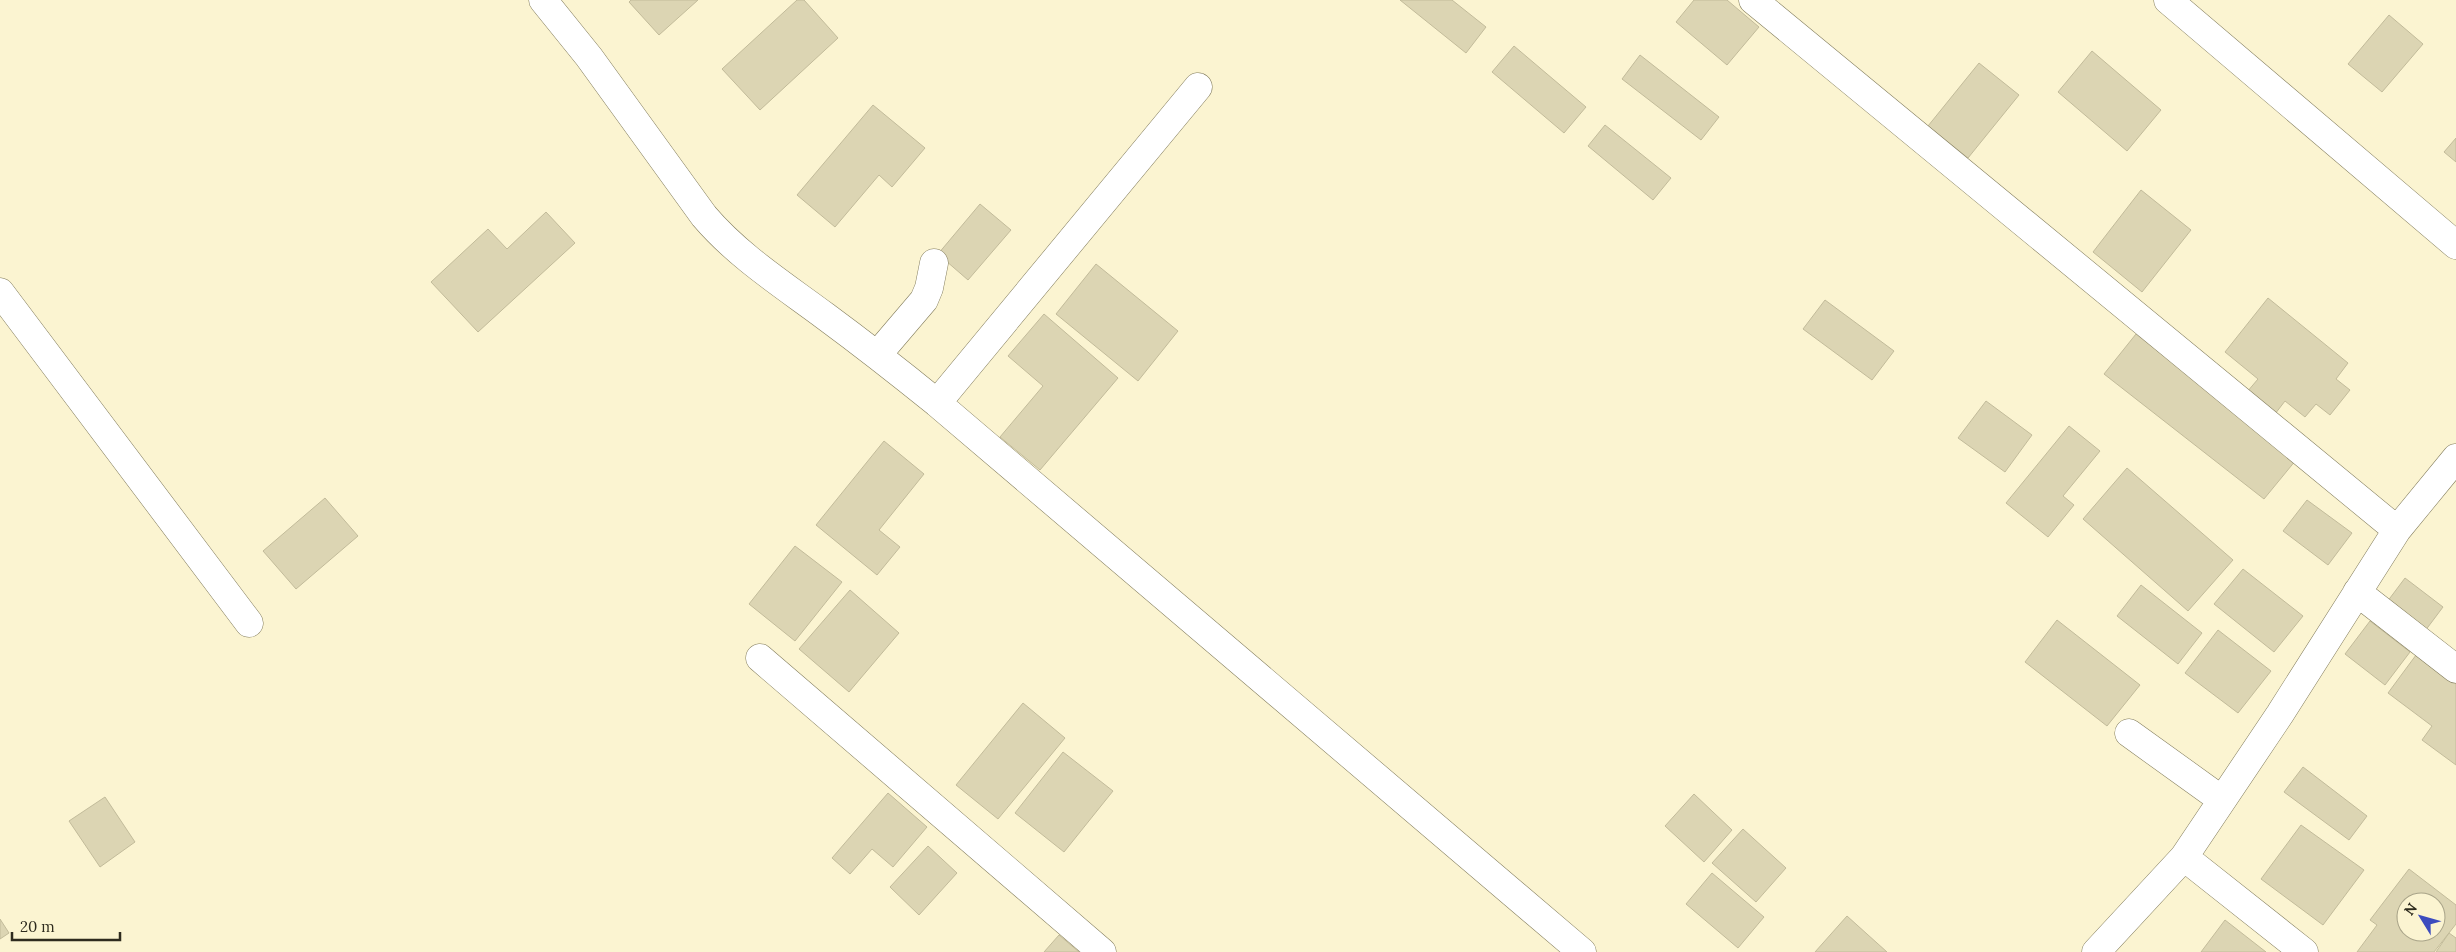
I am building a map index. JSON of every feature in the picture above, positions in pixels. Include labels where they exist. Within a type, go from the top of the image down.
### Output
[{"type":"street","points":[[543,0],[589,56],[704,216],[722,237],[750,261],[878,354],[937,403],[1582,952]]},
{"type":"street","points":[[1753,0],[2396,530]]},
{"type":"street","points":[[2168,0],[2456,245]]},
{"type":"street","points":[[937,403],[1198,88]]},
{"type":"street","points":[[878,354],[924,300],[929,288],[934,263]]},
{"type":"street","points":[[0,292],[249,623]]},
{"type":"street","points":[[2096,952],[2184,857],[2396,530],[2456,458]]},
{"type":"street","points":[[2357,592],[2456,669]]},
{"type":"street","points":[[760,658],[1102,952]]},
{"type":"street","points":[[2128,733],[2222,800]]},
{"type":"street","points":[[2184,857],[2304,952]]},
{"type":"building","points":[[631,0],[698,0],[659,35],[629,2]]},
{"type":"building","points":[[797,0],[804,0],[838,38],[760,110],[722,69]]},
{"type":"building","points":[[1400,0],[1452,0],[1486,27],[1466,53]]},
{"type":"building","points":[[1694,0],[1727,0],[1759,27],[1727,65],[1676,22]]},
{"type":"building","points":[[2389,15],[2423,44],[2382,92],[2348,64]]},
{"type":"building","points":[[1514,46],[1586,107],[1564,133],[1492,72]]},
{"type":"building","points":[[2092,51],[2161,110],[2127,151],[2058,92]]},
{"type":"building","points":[[1640,55],[1719,117],[1701,140],[1622,79]]},
{"type":"building","points":[[1979,63],[2019,95],[1968,158],[1928,126]]},
{"type":"building","points":[[873,105],[925,148],[892,187],[879,175],[835,227],[797,195]]},
{"type":"building","points":[[1605,125],[1671,178],[1653,200],[1588,146]]},
{"type":"building","points":[[2456,138],[2456,162],[2444,152]]},
{"type":"building","points":[[2141,190],[2191,230],[2142,292],[2093,252]]},
{"type":"building","points":[[980,204],[1011,230],[968,280],[938,254]]},
{"type":"building","points":[[546,212],[575,243],[478,332],[431,282],[488,229],[507,249]]},
{"type":"building","points":[[1096,264],[1178,331],[1138,381],[1056,314]]},
{"type":"building","points":[[2268,298],[2348,363],[2336,379],[2350,390],[2330,415],[2316,404],[2305,417],[2285,401],[2275,414],[2247,392],[2258,379],[2225,352]]},
{"type":"building","points":[[1825,300],[1894,351],[1872,380],[1803,329]]},
{"type":"building","points":[[1044,314],[1118,378],[1040,470],[1000,437],[1043,386],[1008,356]]},
{"type":"building","points":[[2136,334],[2296,460],[2264,499],[2104,374]]},
{"type":"building","points":[[1986,401],[2032,435],[2005,472],[1958,438]]},
{"type":"building","points":[[2069,426],[2100,451],[2063,496],[2074,505],[2048,537],[2006,503]]},
{"type":"building","points":[[884,441],[924,474],[879,530],[900,547],[877,575],[816,525]]},
{"type":"building","points":[[2127,468],[2233,560],[2188,611],[2083,519]]},
{"type":"building","points":[[325,498],[358,536],[296,589],[263,551]]},
{"type":"building","points":[[2307,500],[2352,533],[2328,565],[2283,531]]},
{"type":"building","points":[[795,546],[842,582],[795,641],[749,604]]},
{"type":"building","points":[[2243,569],[2303,616],[2274,652],[2214,604]]},
{"type":"building","points":[[2405,578],[2443,607],[2422,635],[2384,606]]},
{"type":"building","points":[[2141,585],[2202,633],[2178,664],[2117,616]]},
{"type":"building","points":[[850,590],[899,633],[849,692],[799,649]]},
{"type":"building","points":[[2057,620],[2140,685],[2107,726],[2025,662]]},
{"type":"building","points":[[2370,621],[2410,652],[2385,685],[2345,654]]},
{"type":"building","points":[[2218,630],[2271,671],[2238,713],[2185,673]]},
{"type":"building","points":[[2419,651],[2456,678],[2456,765],[2422,740],[2432,726],[2388,693]]},
{"type":"building","points":[[1023,703],[1065,738],[998,819],[956,785]]},
{"type":"building","points":[[1063,752],[1113,791],[1064,852],[1015,813]]},
{"type":"building","points":[[2303,767],[2367,816],[2349,840],[2284,792]]},
{"type":"building","points":[[888,793],[927,827],[893,867],[872,849],[850,874],[832,858]]},
{"type":"building","points":[[1694,794],[1732,830],[1704,862],[1665,826]]},
{"type":"building","points":[[105,797],[135,842],[100,867],[69,821]]},
{"type":"building","points":[[2301,825],[2364,870],[2323,925],[2261,879]]},
{"type":"building","points":[[1743,829],[1786,868],[1756,902],[1712,863]]},
{"type":"building","points":[[928,846],[957,873],[919,915],[890,887]]},
{"type":"building","points":[[2409,869],[2439,892],[2396,892],[2396,942],[2442,942],[2434,952],[2357,952],[2377,925],[2370,920]]},
{"type":"building","points":[[1712,873],[1764,917],[1738,948],[1686,904]]},
{"type":"building","points":[[2446,897],[2456,905],[2456,924],[2446,937]]},
{"type":"building","points":[[1847,916],[1887,952],[1815,952]]},
{"type":"building","points":[[0,919],[9,933],[0,939]]},
{"type":"building","points":[[2225,920],[2266,952],[2201,952]]},
{"type":"building","points":[[2449,933],[2456,938],[2456,952],[2436,952],[2443,942],[2446,942]]},
{"type":"building","points":[[1059,935],[1079,952],[1044,952]]}]
